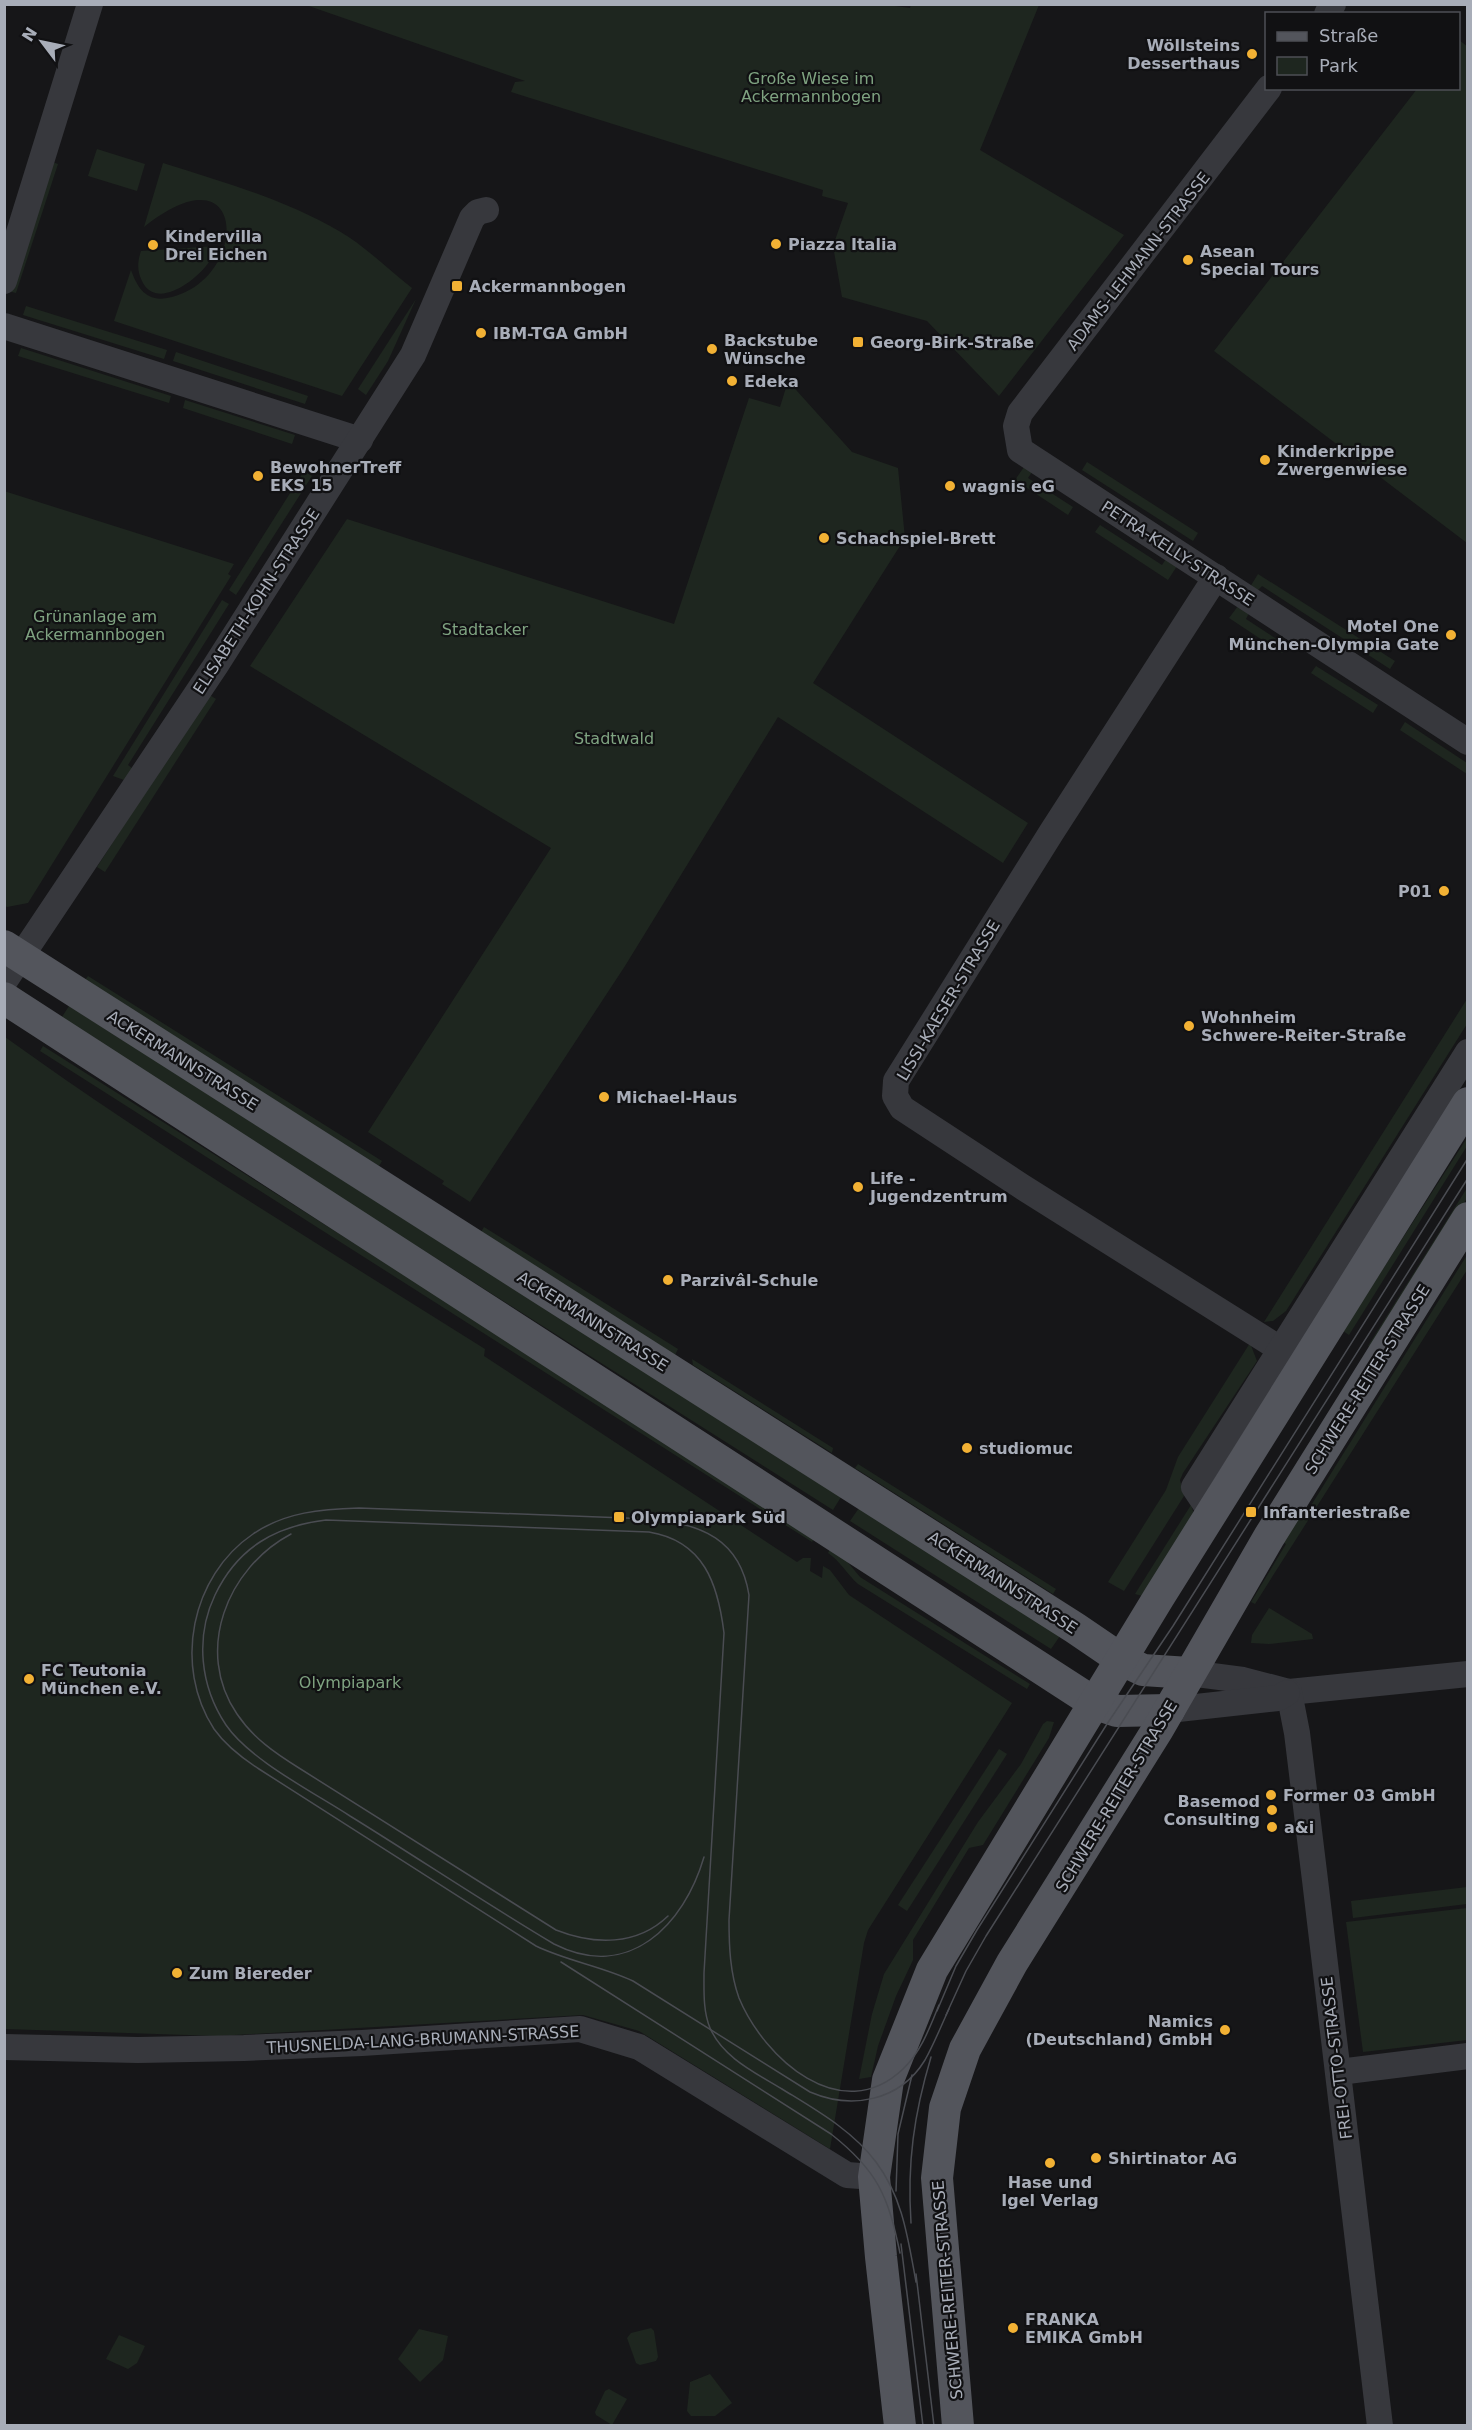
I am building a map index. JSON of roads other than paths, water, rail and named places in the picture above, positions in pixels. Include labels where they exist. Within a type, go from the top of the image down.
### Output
[{"type":"main road","name":"ACKERMANNSTRASSE","points":[[10,961],[1065,1622],[1122,1660],[1148,1672],[1189,1673]]},
{"type":"main road","points":[[4,998],[1096,1704],[1117,1711],[1169,1710]]},
{"type":"main road","points":[[900,2426],[880,2257],[874,2177],[888,2080],[932,1970],[1467,1103]]},
{"type":"main road","name":"SCHWERE-REITER-STRASSE","points":[[958,2426],[937,2178],[945,2108],[965,2049],[1012,1963],[1169,1710],[1269,1537],[1467,1218]]},
{"type":"street","points":[[4,281],[90,4]]},
{"type":"street","name":"ADAMS-LEHMANN-STRASSE","points":[[1017,437],[1016,426],[1020,413],[1267,90]]},
{"type":"street","points":[[4,326],[360,440],[413,355],[472,218],[478,212],[486,210]]},
{"type":"street","name":"PETRA-KELLY-STRASSE","points":[[1017,437],[1020,450],[1467,742]]},
{"type":"street","name":"ELISABETH-KOHN-STRASSE","points":[[10,961],[216,665],[360,440]]},
{"type":"street","name":"LISSI-KAESER-STRASSE","points":[[1216,577],[1051,833],[896,1081],[895,1096],[902,1108],[1280,1349]]},
{"type":"street","points":[[1212,1514],[1194,1487],[1467,1052]]},
{"type":"street","points":[[1189,1673],[1243,1680],[1289,1692],[1467,1674]]},
{"type":"street","points":[[1169,1710],[1278,1698],[1289,1692]]},
{"type":"street","name":"FREI-OTTO-STRASSE","points":[[1289,1692],[1298,1745],[1339,2072],[1348,2170],[1380,2426]]},
{"type":"street","name":"THUSNELDA-LANG-BRUMANN-STRASSE","points":[[4,2047],[138,2050],[220,2048],[362,2043],[580,2029],[639,2047],[847,2175],[874,2177]]},
{"type":"street","points":[[1339,2072],[1467,2056]]},
{"type":"tram line","points":[[937,2011],[956,1966],[977,1930],[1107,1724],[1173,1626],[1468,1158]]},
{"type":"tram line","points":[[946,2015],[966,1971],[986,1936],[1468,1178]]},
{"type":"tram line","points":[[939,2005],[920,2047],[903,2069],[879,2085],[855,2091],[830,2088],[807,2078],[786,2062],[766,2043],[739,1998],[732,1969],[729,1920],[749,1595],[737,1560],[727,1548],[702,1530],[669,1521],[651,1519],[359,1508],[331,1509],[291,1516],[265,1527],[232,1552],[215,1573],[203,1598],[195,1624],[192,1651],[194,1678],[201,1704],[214,1729],[224,1741],[253,1765],[536,1946],[633,1981],[810,2092],[842,2100],[858,2101],[889,2093],[915,2074],[925,2060],[949,2009]]},
{"type":"tram line","points":[[704,1857],[683,1905],[668,1924],[650,1940],[629,1951],[606,1956],[581,1954],[554,1944],[283,1775],[250,1751],[237,1738],[217,1710],[210,1694],[203,1661],[203,1644],[209,1611],[224,1578],[235,1564],[260,1542],[291,1528],[326,1520],[649,1532],[668,1537],[695,1555],[712,1582],[724,1633],[704,1973],[706,2015],[716,2039],[732,2056],[751,2071],[833,2121],[856,2140],[876,2162],[893,2190],[898,2204],[916,2282]]},
{"type":"tram line","points":[[291,1534],[269,1549],[234,1589],[224,1613],[218,1638],[218,1664],[224,1690],[237,1714],[250,1730],[290,1762],[556,1930],[585,1938],[615,1940],[643,1933],[668,1916]]},
{"type":"tram line","points":[[561,1962],[831,2134],[847,2147],[860,2160],[879,2186],[891,2216],[900,2253]]},
{"type":"tram line","points":[[911,2223],[910,2180],[913,2139],[931,2057]]},
{"type":"tram line","points":[[896,2191],[898,2134],[912,2075]]},
{"type":"tram line","points":[[901,2244],[923,2426]]},
{"type":"tram line","points":[[916,2274],[934,2426]]},
{"type":"place","name":"Wöllsteins Desserthaus","points":[[1252,54]]},
{"type":"place","name":"Piazza Italia","points":[[776,244]]},
{"type":"place","name":"Kindervilla Drei Eichen","points":[[153,245]]},
{"type":"place","name":"Asean Special Tours","points":[[1188,260]]},
{"type":"place","name":"Ackermannbogen","points":[[457,286]]},
{"type":"place","name":"IBM-TGA GmbH","points":[[481,333]]},
{"type":"place","name":"Georg-Birk-Straße","points":[[858,342]]},
{"type":"place","name":"Backstube Wünsche","points":[[712,349]]},
{"type":"place","name":"Edeka","points":[[732,381]]},
{"type":"place","name":"Kinderkrippe Zwergenwiese","points":[[1265,460]]},
{"type":"place","name":"BewohnerTreff EKS 15","points":[[258,476]]},
{"type":"place","name":"wagnis eG","points":[[950,486]]},
{"type":"place","name":"Schachspiel-Brett","points":[[824,538]]},
{"type":"place","name":"Motel One München-Olympia Gate","points":[[1451,635]]},
{"type":"place","name":"P01","points":[[1444,891]]},
{"type":"place","name":"Wohnheim Schwere-Reiter-Straße","points":[[1189,1026]]},
{"type":"place","name":"Michael-Haus","points":[[604,1097]]},
{"type":"place","name":"Life - Jugendzentrum","points":[[858,1187]]},
{"type":"place","name":"Parzivâl-Schule","points":[[668,1280]]},
{"type":"place","name":"studiomuc","points":[[967,1448]]},
{"type":"place","name":"Infanteriestraße","points":[[1251,1512]]},
{"type":"place","name":"Olympiapark Süd","points":[[619,1517]]},
{"type":"place","name":"FC Teutonia München e.V.","points":[[29,1679]]},
{"type":"place","name":"Former 03 GmbH","points":[[1271,1795]]},
{"type":"place","name":"Basemod Consulting","points":[[1272,1810]]},
{"type":"place","name":"a&i","points":[[1272,1827]]},
{"type":"place","name":"Zum Biereder","points":[[177,1973]]},
{"type":"place","name":"Namics (Deutschland) GmbH","points":[[1225,2030]]},
{"type":"place","name":"Shirtinator AG","points":[[1096,2158]]},
{"type":"place","name":"Hase und Igel Verlag","points":[[1050,2163]]},
{"type":"place","name":"FRANKA EMIKA GmbH","points":[[1013,2328]]},
{"type":"park label","name":"Große Wiese im Ackermannbogen","points":[[811,87]]},
{"type":"park label","name":"Grünanlage am Ackermannbogen","points":[[95,625]]},
{"type":"park label","name":"Stadtacker","points":[[485,629]]},
{"type":"park label","name":"Stadtwald","points":[[614,738]]},
{"type":"park label","name":"Olympiapark","points":[[350,1682]]}]
